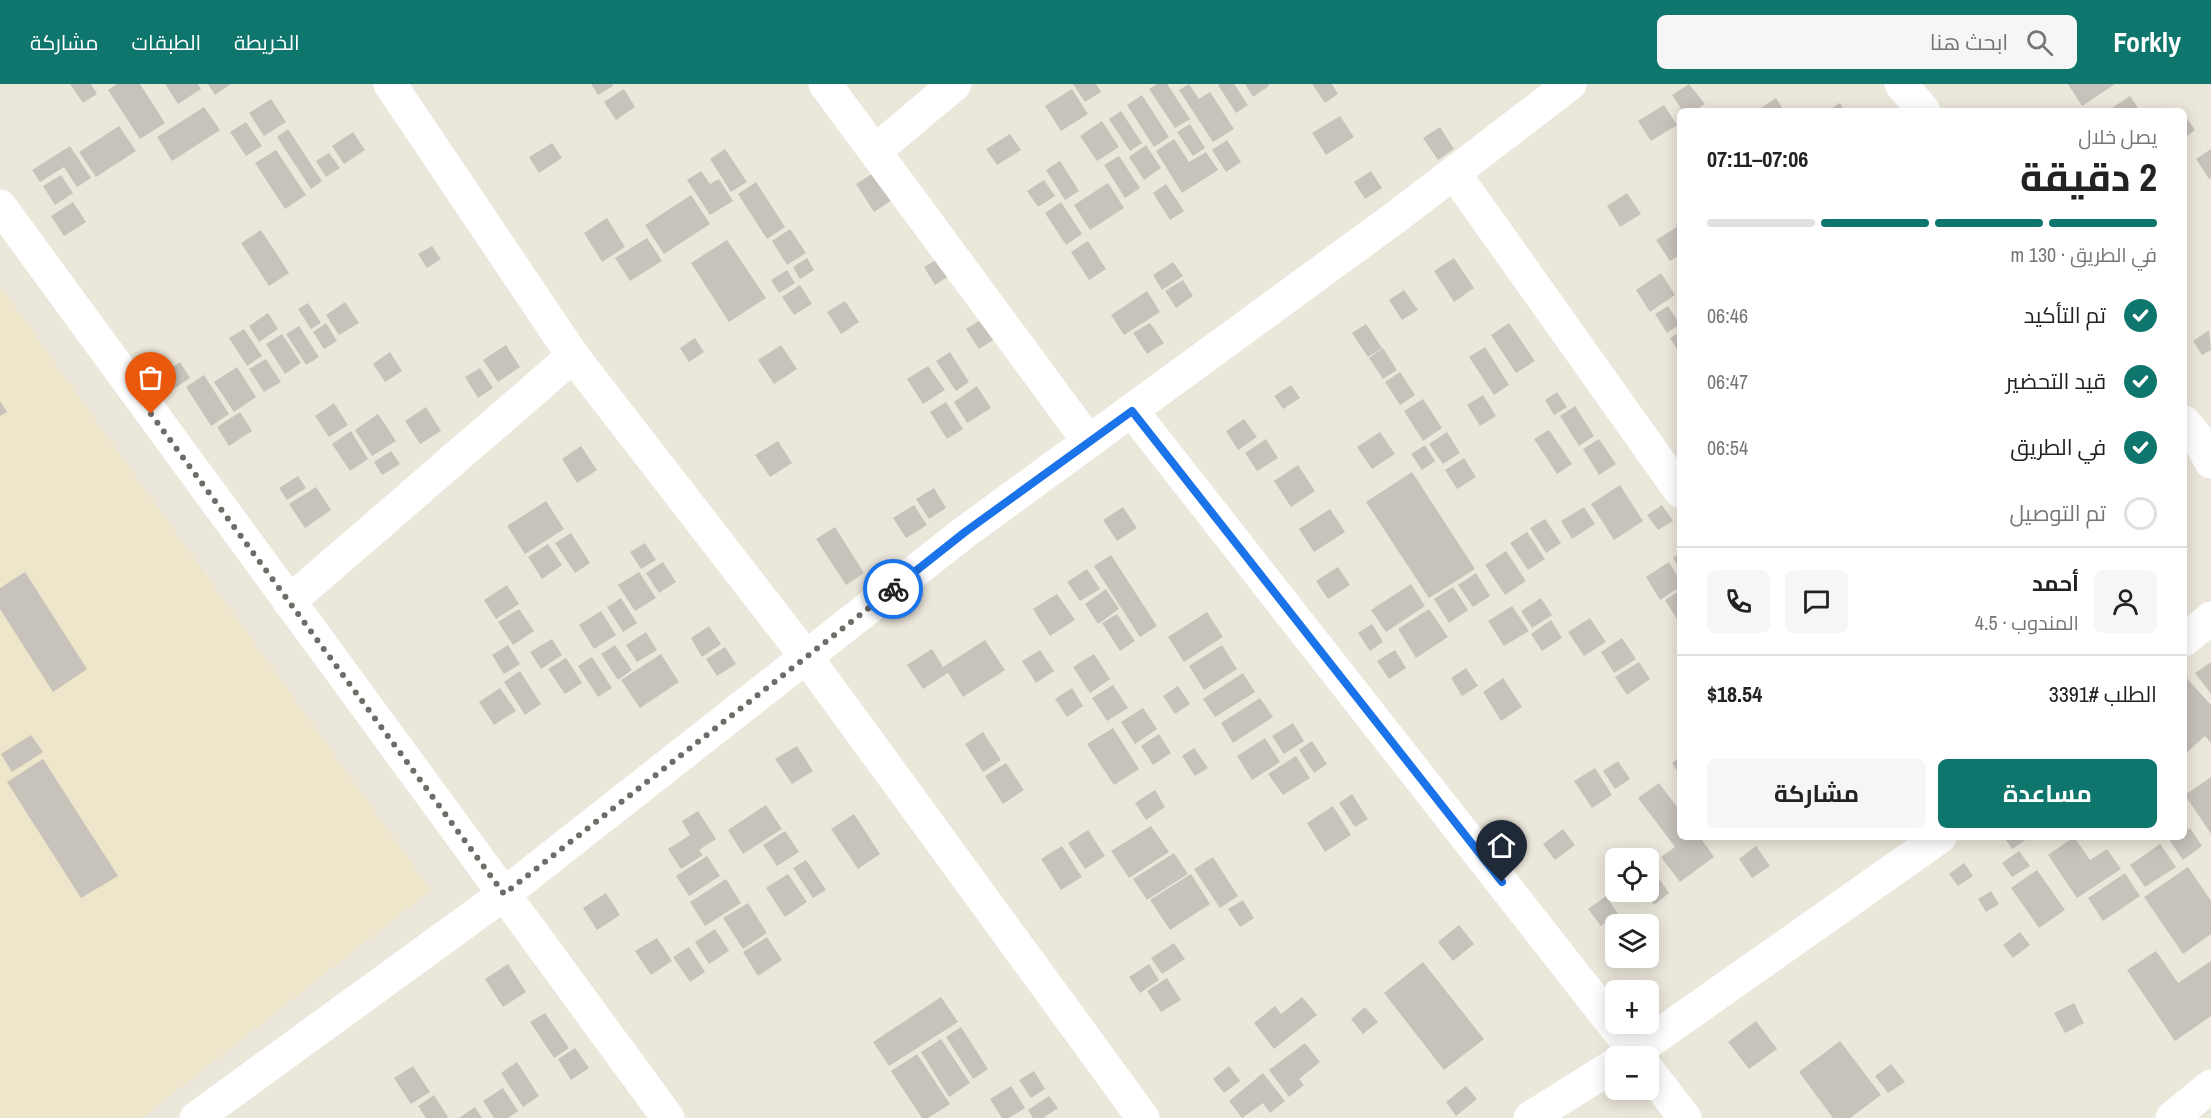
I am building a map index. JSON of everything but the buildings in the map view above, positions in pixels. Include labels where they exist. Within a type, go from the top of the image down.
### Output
[{"type":"street","points":[[390,84],[573,356],[807,658],[1143,1118]]},
{"type":"street","points":[[825,84],[1089,442]]},
{"type":"street","points":[[874,151],[956,84]]},
{"type":"street","points":[[198,1117],[504,894],[965,532],[1454,173],[1570,84]]},
{"type":"street","points":[[1902,84],[1922,108]]},
{"type":"street","points":[[1454,173],[1677,487]]},
{"type":"street","points":[[0,206],[668,1118]]},
{"type":"street","points":[[289,602],[573,356]]},
{"type":"street","points":[[1132,411],[1622,1046]]},
{"type":"street","points":[[2187,426],[2199,440],[2211,462]]},
{"type":"street","points":[[2187,638],[2211,618]]},
{"type":"street","points":[[1652,1046],[1931,840]]},
{"type":"street","points":[[1530,1118],[1605,1076]]},
{"type":"street","points":[[2172,1118],[2211,1086]]},
{"type":"street","points":[[1659,1089],[1685,1118]]},
{"type":"shaded area","points":[[0,286],[431,890],[142,1118],[0,1118]]},
{"type":"way so far","points":[[151,414],[504,894],[893,589]]},
{"type":"route","points":[[893,589],[965,532],[1132,411],[1502,882]]}]
